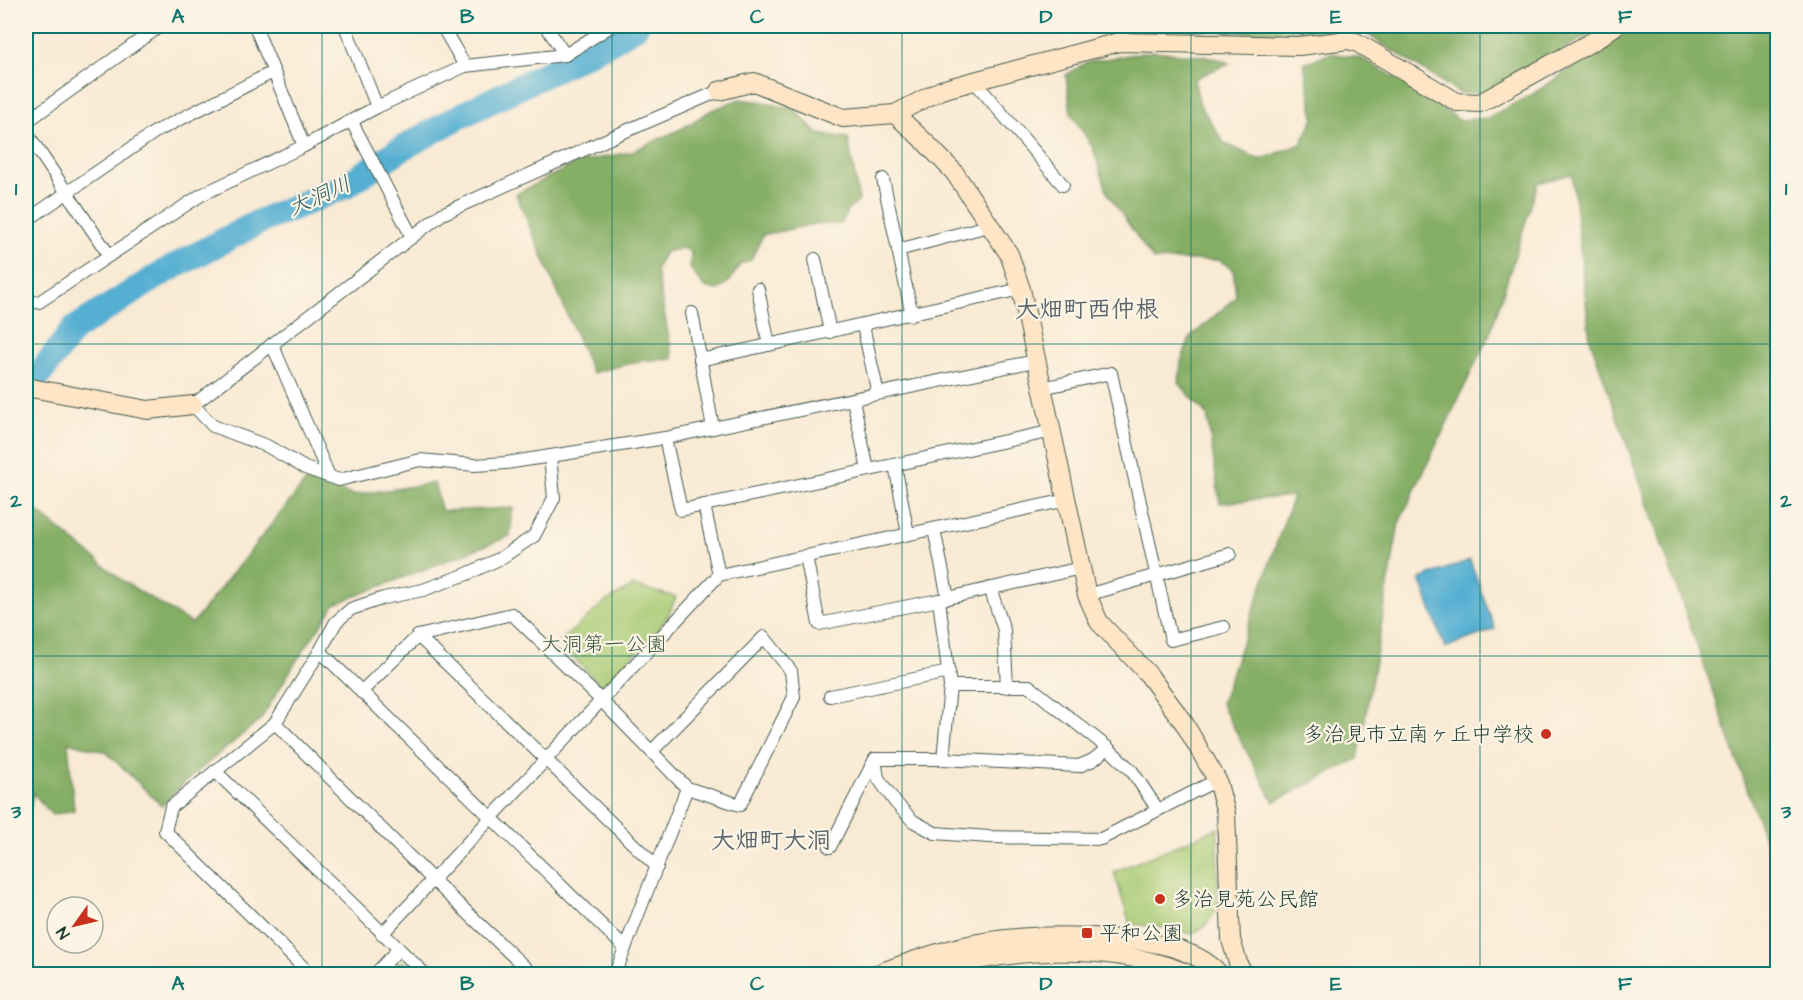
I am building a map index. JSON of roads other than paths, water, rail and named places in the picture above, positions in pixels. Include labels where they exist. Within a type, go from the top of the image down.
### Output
[{"type":"street","points":[[26,122],[156,26]]},
{"type":"street","points":[[255,26],[304,146]]},
{"type":"street","points":[[345,26],[377,108]]},
{"type":"street","points":[[442,26],[465,66]]},
{"type":"street","points":[[546,26],[564,55]]},
{"type":"street","points":[[26,303],[39,302],[201,195],[465,66],[564,55],[611,26]]},
{"type":"street","points":[[26,387],[147,410],[193,405],[442,214],[719,91],[754,82],[843,118],[895,114],[941,90],[1119,42],[1299,46],[1348,40],[1356,42],[1457,102],[1480,103],[1597,39],[1616,26]]},
{"type":"street","points":[[26,221],[66,191],[155,132],[273,72]]},
{"type":"street","points":[[975,82],[1063,185]]},
{"type":"street","points":[[895,114],[954,172],[992,225],[1009,254],[1022,289],[1035,361],[1053,431],[1087,595],[1099,622],[1148,674],[1184,723],[1217,780],[1226,813],[1231,940],[1240,969],[1246,975]]},
{"type":"street","points":[[352,122],[412,237]]},
{"type":"street","points":[[26,132],[109,255]]},
{"type":"street","points":[[883,179],[912,315]]},
{"type":"street","points":[[898,250],[992,225]]},
{"type":"street","points":[[815,259],[830,332]]},
{"type":"street","points":[[758,289],[769,345]]},
{"type":"street","points":[[700,360],[863,326],[1022,289]]},
{"type":"street","points":[[692,313],[713,428]]},
{"type":"street","points":[[863,326],[878,394]]},
{"type":"street","points":[[272,344],[329,476]]},
{"type":"street","points":[[193,405],[213,426],[267,446],[305,468],[339,480],[420,460],[476,465],[506,463],[665,438],[1035,361]]},
{"type":"street","points":[[1042,388],[1111,373],[1172,640],[1224,627]]},
{"type":"street","points":[[853,400],[868,470]]},
{"type":"street","points":[[665,438],[681,510],[1053,431]]},
{"type":"street","points":[[310,975],[165,831],[171,807],[275,723],[336,622],[351,609],[384,598],[423,590],[467,574],[501,558],[534,536],[554,498],[550,456]]},
{"type":"street","points":[[895,465],[908,534]]},
{"type":"street","points":[[382,934],[719,575],[1067,500]]},
{"type":"street","points":[[704,505],[719,575]]},
{"type":"street","points":[[933,529],[944,599],[950,686],[943,759]]},
{"type":"street","points":[[1087,595],[1230,554]]},
{"type":"street","points":[[806,556],[819,624],[1081,568]]},
{"type":"street","points":[[990,588],[1004,630],[1007,687]]},
{"type":"street","points":[[361,692],[418,636],[512,614],[687,788],[740,804],[794,697],[791,671],[764,637],[652,751]]},
{"type":"street","points":[[418,636],[657,867]]},
{"type":"street","points":[[320,651],[625,948]]},
{"type":"street","points":[[830,696],[949,672]]},
{"type":"street","points":[[950,686],[1029,686],[1108,748],[1132,771],[1158,810]]},
{"type":"street","points":[[275,723],[532,975]]},
{"type":"street","points":[[875,759],[943,759],[1079,766],[1093,760],[1108,748]]},
{"type":"street","points":[[875,759],[878,778],[895,802],[913,821],[935,833],[989,837],[1101,839],[1217,780]]},
{"type":"street","points":[[830,847],[875,759]]},
{"type":"street","points":[[215,771],[425,975]]},
{"type":"street","points":[[615,975],[687,788]]},
{"type":"street","points":[[878,975],[935,954],[975,944],[1062,936],[1152,942],[1190,953],[1213,967],[1220,975]]},
{"type":"street","points":[[375,975],[398,950]]},
{"type":"street","points":[[929,974],[996,957],[1057,952],[1106,954],[1148,961],[1188,974]]},
{"type":"water","points":[[1470,560],[1495,629],[1445,648],[1420,579]]},
{"type":"waterway","name":"大洞川","points":[[26,392],[74,329],[164,272],[259,222],[345,186],[399,150],[464,114],[610,42],[636,26]]},
{"type":"place","name":"多治見市立南ヶ丘中学校","points":[[1546,734]]},
{"type":"place","name":"多治見苑公民館","points":[[1160,899]]},
{"type":"place","name":"平和公園","points":[[1087,933]]},
{"type":"district","name":"大畑町西仲根","points":[[1087,309]]},
{"type":"district","name":"大畑町大洞","points":[[771,840]]},
{"type":"park label","name":"大洞第一公園","points":[[604,644]]}]
